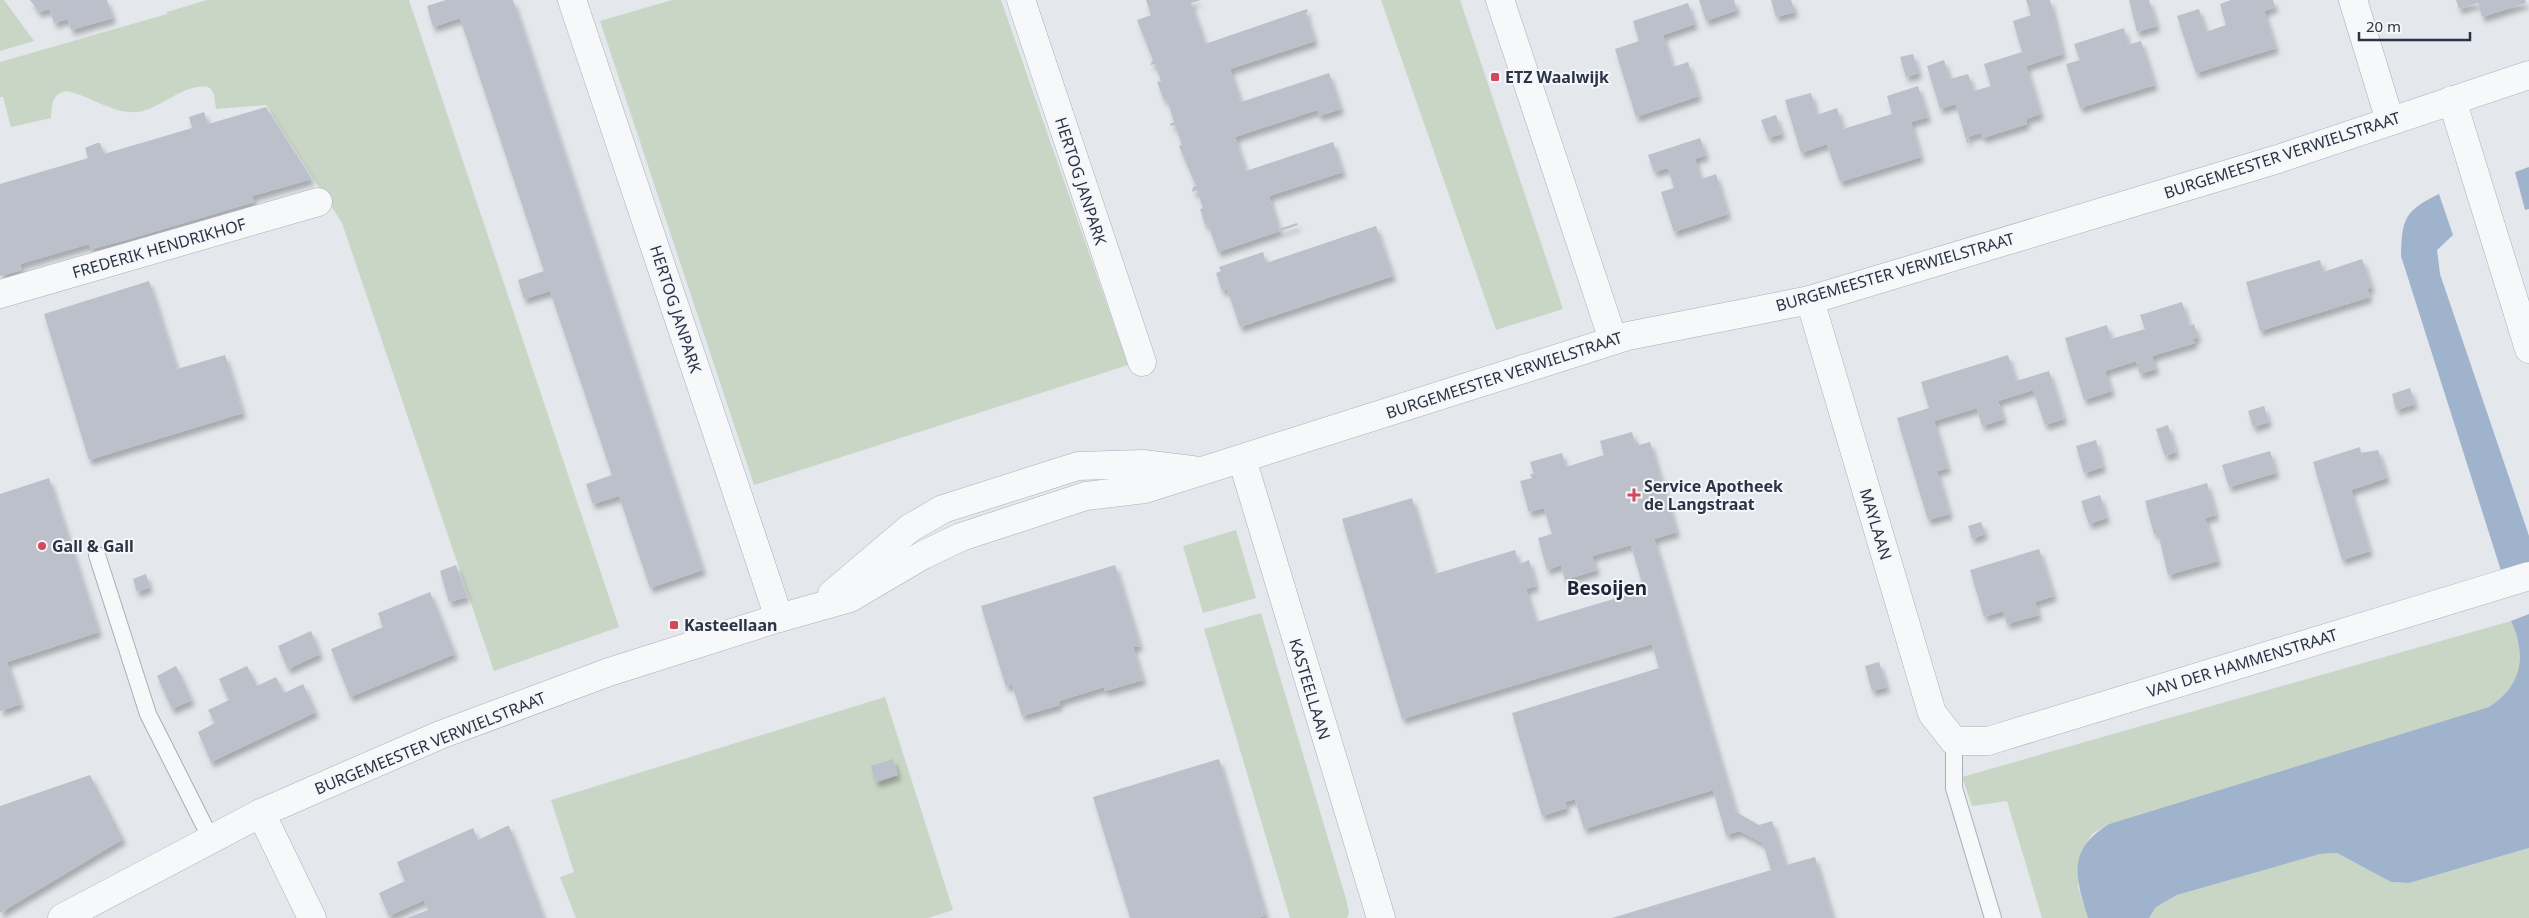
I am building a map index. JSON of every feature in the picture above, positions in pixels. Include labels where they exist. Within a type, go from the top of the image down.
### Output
[{"type":"street","name":"HERTOG JANPARK","points":[[572,0],[779,618]]},
{"type":"street","name":"HERTOG JANPARK","points":[[1021,0],[1142,362]]},
{"type":"street","points":[[1500,0],[1613,340]]},
{"type":"street","points":[[2353,0],[2390,121]]},
{"type":"street","name":"BURGEMEESTER VERWIELSTRAAT","points":[[62,918],[262,813],[440,735],[609,672],[814,608],[910,528],[943,509],[1078,466],[1143,464],[1199,470],[1242,459],[1613,340],[1706,319],[1810,300],[2278,159],[2529,75]]},
{"type":"street","points":[[2452,100],[2529,349]]},
{"type":"street","name":"FREDERIK HENDRIKHOF","points":[[0,294],[318,202]]},
{"type":"street","name":"MAYLAAN","points":[[1810,300],[1932,713],[1954,741]]},
{"type":"street","name":"KASTEELLAAN","points":[[1242,459],[1381,918]]},
{"type":"street","name":"VAN DER HAMMENSTRAAT","points":[[1954,741],[1988,741],[2529,576]]},
{"type":"street","points":[[262,813],[312,918]]},
{"type":"lane","points":[[97,555],[148,714],[211,839]]},
{"type":"lane","points":[[1954,741],[1954,788],[1993,918]]},
{"type":"green space","points":[[0,0],[4,0],[34,41],[0,51]]},
{"type":"green space","points":[[207,0],[409,0],[619,627],[494,671],[342,223],[266,105],[216,109],[214,94],[210,88],[202,86],[185,90],[151,108],[133,112],[114,109],[66,91],[57,95],[53,101],[51,118],[11,127],[3,97],[0,97],[0,62],[167,14],[167,12]]},
{"type":"green space","points":[[672,0],[1001,0],[1128,365],[754,485],[600,21]]},
{"type":"green space","points":[[1381,0],[1460,0],[1563,309],[1496,330]]},
{"type":"green space","points":[[1236,530],[1256,598],[1203,613],[1183,546]]},
{"type":"green space","points":[[1261,613],[1346,899],[1349,912],[1347,918],[1290,918],[1204,629]]},
{"type":"green space","points":[[2511,621],[2519,646],[2520,658],[2518,669],[2515,680],[2509,690],[2489,707],[2109,824],[2092,834],[2085,845],[2078,886],[2088,918],[2042,918],[2007,801],[1972,806],[1962,777]]},
{"type":"green space","points":[[885,697],[953,910],[928,918],[576,918],[560,877],[574,872],[551,800]]},
{"type":"green space","points":[[2529,848],[2529,918],[2149,918],[2156,907],[2177,895],[2320,854],[2337,853],[2391,882],[2409,883]]},
{"type":"water","points":[[2529,167],[2529,209],[2525,210],[2515,172]]},
{"type":"water","points":[[2439,194],[2453,235],[2437,250],[2440,274],[2529,536],[2529,570],[2503,577],[2401,256],[2402,233],[2407,218],[2418,206]]},
{"type":"water","points":[[2529,614],[2529,848],[2409,883],[2391,882],[2337,853],[2320,854],[2177,895],[2156,907],[2149,918],[2088,918],[2078,877],[2080,854],[2086,844],[2109,824],[2489,707],[2509,690],[2515,680],[2518,669],[2520,658],[2519,646],[2511,621]]},
{"type":"building","points":[[30,0],[107,0],[113,18],[71,30],[68,19],[54,23],[50,9],[39,12]]},
{"type":"building","points":[[446,0],[513,0],[703,570],[650,588],[619,496],[593,504],[586,484],[612,475],[550,291],[524,299],[518,280],[544,271],[460,18],[433,27],[427,6]]},
{"type":"building","points":[[1146,0],[1201,0],[1191,3],[1205,44],[1307,9],[1308,12],[1306,13],[1315,41],[1230,69],[1241,102],[1329,73],[1341,109],[1319,116],[1317,110],[1235,137],[1246,171],[1333,142],[1343,172],[1269,196],[1279,229],[1297,223],[1298,225],[1218,252],[1208,224],[1205,225],[1200,209],[1203,208],[1197,190],[1192,192],[1193,187],[1196,186],[1179,146],[1182,145],[1175,125],[1171,126],[1170,124],[1174,122],[1167,99],[1164,100],[1157,82],[1161,81],[1155,64],[1150,65],[1153,60],[1137,20],[1151,15]]},
{"type":"building","points":[[1699,0],[1734,0],[1737,10],[1706,21]]},
{"type":"building","points":[[1771,0],[1791,0],[1795,12],[1776,17]]},
{"type":"building","points":[[2026,0],[2050,0],[2063,54],[2026,66],[2041,114],[2026,119],[2027,124],[1983,138],[1981,133],[1967,137],[1969,142],[1967,143],[1956,104],[1940,109],[1927,66],[1944,60],[1950,79],[1968,74],[1974,91],[1991,86],[1984,64],[2022,52],[2013,21],[2031,15]]},
{"type":"building","points":[[2129,0],[2149,0],[2157,26],[2137,32]]},
{"type":"building","points":[[2231,0],[2273,0],[2275,7],[2264,11],[2276,48],[2196,73],[2177,16],[2199,9],[2206,32],[2226,25],[2220,4]]},
{"type":"building","points":[[2456,0],[2525,0],[2526,3],[2482,17],[2478,3],[2459,9]]},
{"type":"building","points":[[1688,3],[1695,24],[1663,35],[1673,67],[1688,62],[1699,96],[1636,117],[1615,49],[1639,41],[1633,21]]},
{"type":"building","points":[[2124,28],[2128,45],[2141,41],[2155,85],[2080,108],[2066,64],[2080,60],[2074,44]]},
{"type":"building","points":[[1913,54],[1919,73],[1906,77],[1900,57]]},
{"type":"building","points":[[1918,86],[1928,117],[1911,122],[1921,157],[1840,182],[1827,144],[1801,153],[1785,100],[1811,93],[1817,115],[1837,108],[1843,129],[1892,114],[1887,96]]},
{"type":"building","points":[[266,107],[312,179],[252,196],[254,202],[126,240],[91,249],[89,244],[20,264],[22,270],[0,276],[0,184],[88,158],[85,148],[97,143],[100,143],[104,154],[192,128],[189,117],[204,112],[208,124]]},
{"type":"building","points":[[1776,115],[1782,134],[1768,138],[1761,120]]},
{"type":"building","points":[[1700,138],[1706,155],[1695,159],[1701,179],[1716,174],[1728,214],[1674,232],[1661,192],[1674,188],[1668,168],[1654,172],[1648,155]]},
{"type":"building","points":[[1376,226],[1393,276],[1240,327],[1227,289],[1222,291],[1216,273],[1221,271],[1219,267],[1263,252],[1266,263]]},
{"type":"building","points":[[2362,259],[2372,287],[2367,289],[2370,297],[2260,331],[2246,282],[2320,260],[2323,272]]},
{"type":"building","points":[[149,281],[177,369],[225,355],[243,413],[89,460],[44,314]]},
{"type":"building","points":[[2182,302],[2189,326],[2194,324],[2198,337],[2193,339],[2195,343],[2152,356],[2156,369],[2140,374],[2136,361],[2105,371],[2112,391],[2084,400],[2065,338],[2107,325],[2111,339],[2145,329],[2140,315]]},
{"type":"building","points":[[2008,355],[2016,381],[2049,371],[2064,419],[2045,425],[2033,390],[1998,401],[2004,419],[1982,426],[1977,408],[1934,421],[1948,468],[1937,471],[1950,514],[1928,520],[1897,418],[1929,408],[1921,382]]},
{"type":"building","points":[[2410,388],[2415,404],[2396,410],[2392,394]]},
{"type":"building","points":[[2264,406],[2269,422],[2253,427],[2248,411]]},
{"type":"building","points":[[2168,425],[2176,452],[2165,456],[2156,429]]},
{"type":"building","points":[[1632,432],[1635,443],[1638,442],[1639,445],[1650,442],[1677,532],[1654,539],[1736,812],[1759,825],[1772,821],[1786,865],[1815,857],[1833,918],[1612,918],[1771,870],[1763,843],[1739,831],[1726,835],[1713,790],[1584,829],[1575,799],[1565,802],[1567,808],[1542,816],[1512,713],[1659,668],[1652,644],[1402,719],[1342,519],[1412,498],[1435,574],[1515,550],[1519,564],[1529,560],[1536,586],[1526,589],[1536,622],[1644,590],[1631,545],[1592,556],[1597,570],[1565,580],[1561,565],[1547,570],[1538,538],[1552,534],[1544,508],[1529,512],[1520,481],[1532,478],[1530,474],[1534,474],[1530,462],[1562,453],[1566,467],[1604,455],[1600,441]]},
{"type":"building","points":[[2096,440],[2103,467],[2084,473],[2076,446]]},
{"type":"building","points":[[2360,447],[2361,453],[2378,450],[2387,478],[2351,490],[2370,551],[2342,560],[2313,462]]},
{"type":"building","points":[[2270,451],[2276,473],[2229,487],[2222,465]]},
{"type":"building","points":[[49,478],[99,632],[7,662],[21,704],[0,711],[0,494]]},
{"type":"building","points":[[2207,483],[2216,515],[2205,518],[2218,561],[2168,575],[2158,533],[2154,534],[2145,501]]},
{"type":"building","points":[[2100,495],[2107,518],[2089,524],[2081,501]]},
{"type":"building","points":[[1981,522],[1985,534],[1972,539],[1968,526]]},
{"type":"building","points":[[2039,549],[2054,596],[2035,602],[2039,615],[2007,624],[2003,611],[1984,617],[1970,570]]},
{"type":"building","points":[[456,565],[467,597],[449,602],[440,571]]},
{"type":"building","points":[[1115,565],[1140,646],[1133,647],[1143,680],[1105,691],[1104,687],[1059,701],[1060,705],[1022,716],[1012,684],[1006,687],[981,606]]},
{"type":"building","points":[[146,574],[150,587],[137,592],[133,579]]},
{"type":"building","points":[[430,592],[455,654],[350,697],[331,649],[383,627],[378,613]]},
{"type":"building","points":[[311,631],[320,654],[288,669],[278,646]]},
{"type":"building","points":[[1879,662],[1887,687],[1872,691],[1865,666]]},
{"type":"building","points":[[176,666],[192,700],[172,709],[157,676]]},
{"type":"building","points":[[247,666],[257,686],[276,677],[284,693],[303,684],[316,712],[211,762],[198,732],[215,723],[208,710],[229,700],[219,679]]},
{"type":"building","points":[[893,759],[898,775],[876,782],[871,766]]},
{"type":"building","points":[[1219,759],[1266,915],[1258,918],[1130,918],[1093,797]]},
{"type":"building","points":[[90,775],[123,839],[0,913],[0,806]]},
{"type":"building","points":[[509,826],[544,918],[407,918],[428,910],[424,900],[389,916],[379,893],[405,881],[397,862],[473,828],[478,840]]},
{"type":"place","name":"ETZ Waalwijk","points":[[1495,77]]},
{"type":"place","name":"Service Apotheek de Langstraat","points":[[1634,495]]},
{"type":"place","name":"Gall & Gall","points":[[42,546]]},
{"type":"place","name":"Kasteellaan","points":[[674,625]]},
{"type":"district","name":"Besoijen","points":[[1607,588]]}]
